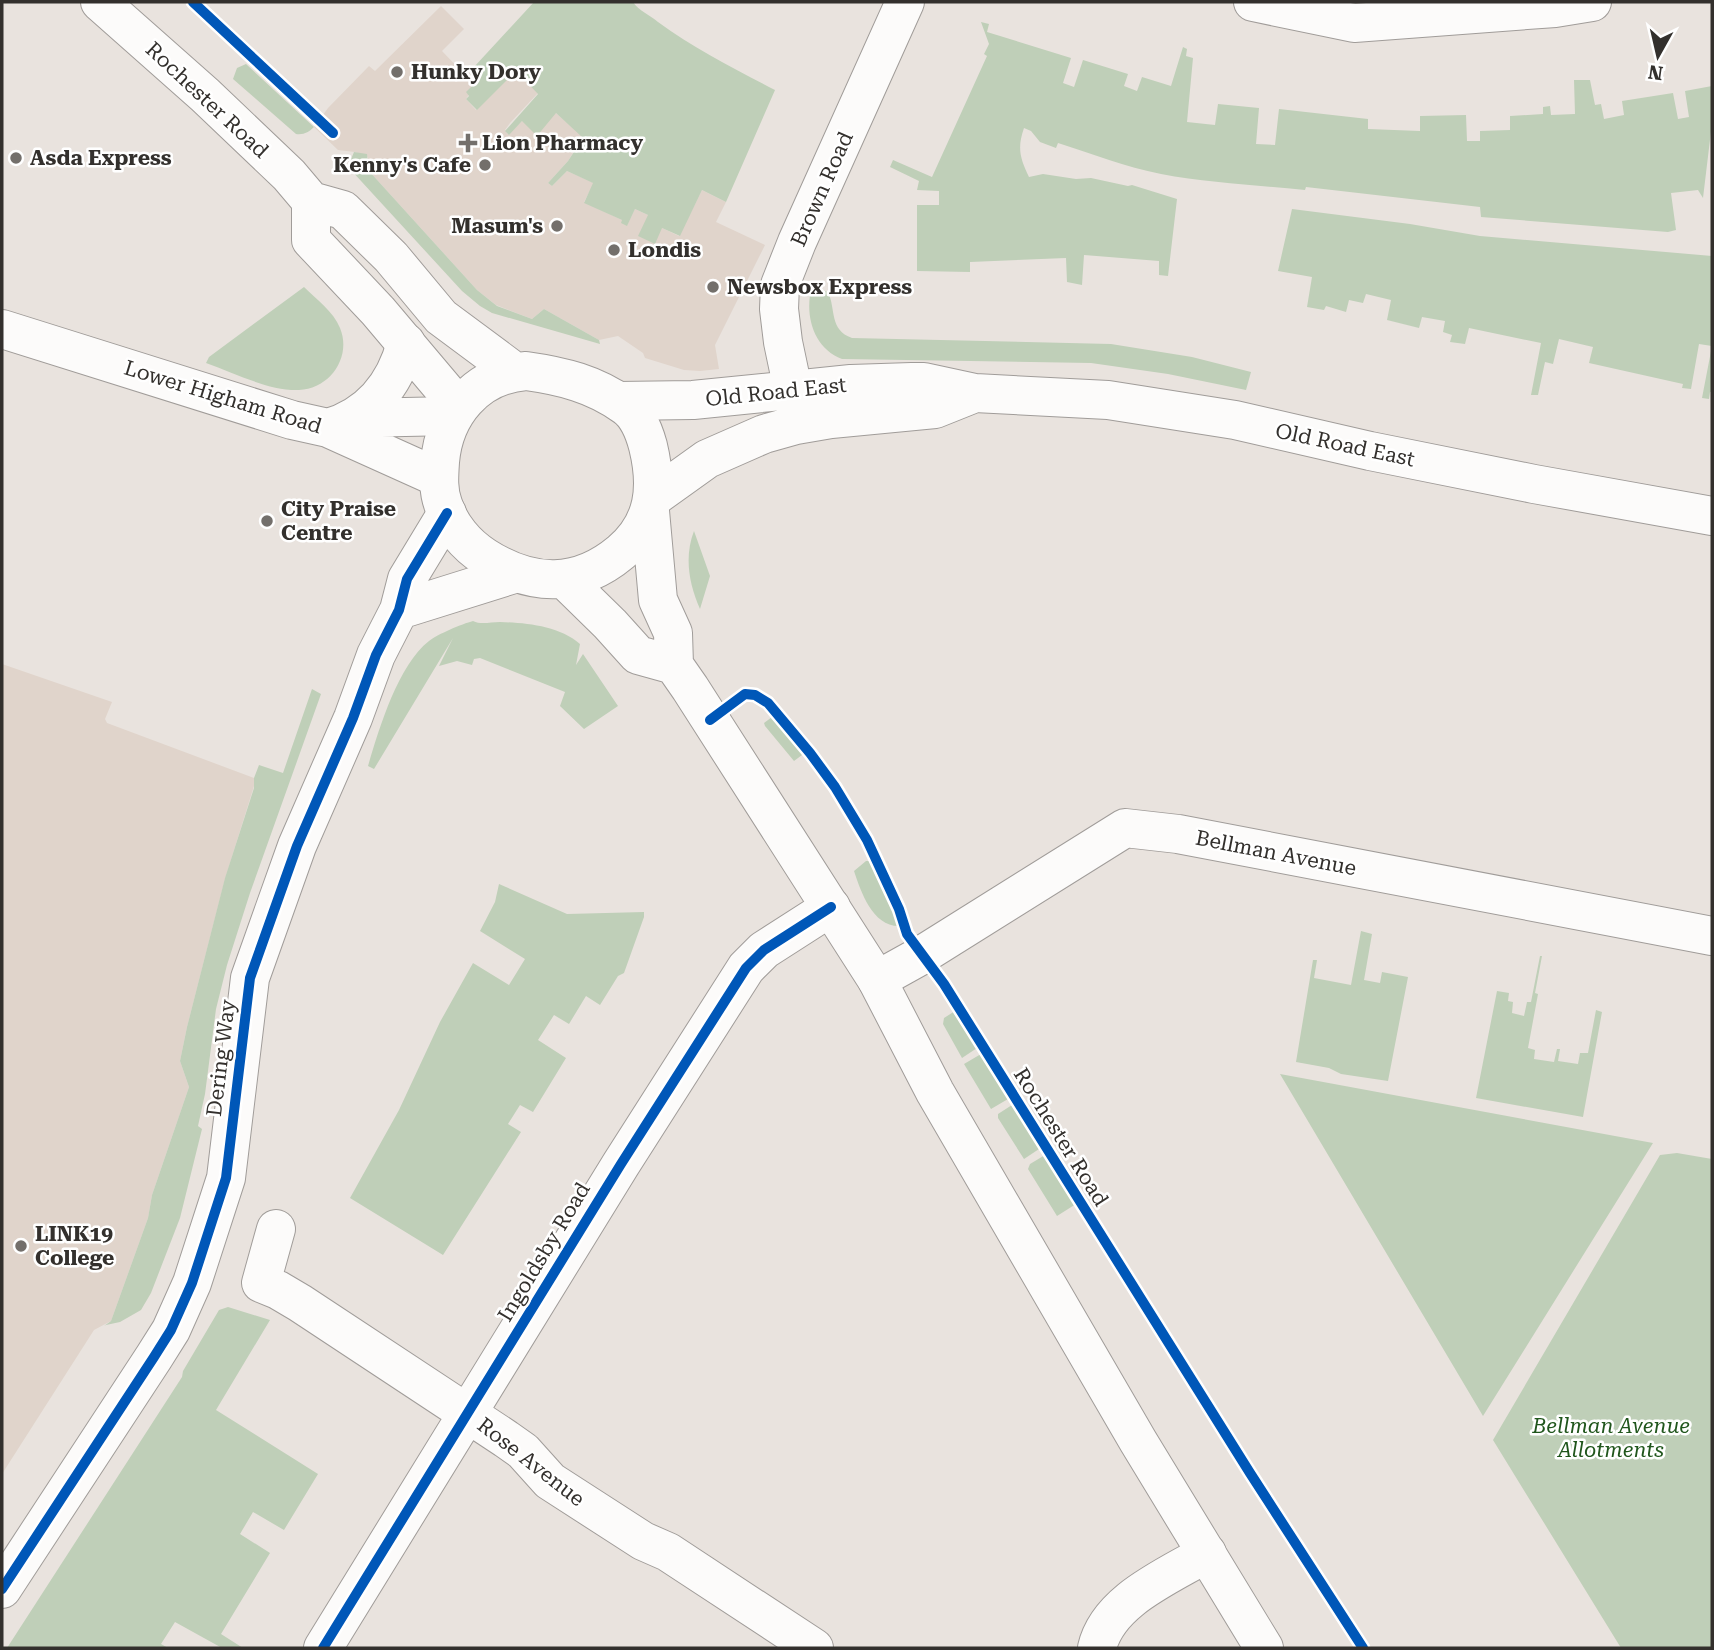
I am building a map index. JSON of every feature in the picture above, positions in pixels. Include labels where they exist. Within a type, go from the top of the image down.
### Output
[{"type":"street","name":"Rochester Road","points":[[100,2],[279,166],[311,201]]},
{"type":"street","name":"Brown Road","points":[[797,407],[783,342],[779,309],[780,285],[905,2]]},
{"type":"street","points":[[1253,2],[1354,23],[1555,8],[1592,2]]},
{"type":"street","points":[[456,412],[406,343],[311,240],[311,201],[343,210],[391,257],[441,317],[515,372]]},
{"type":"street","name":"Lower Higham Road","points":[[2,329],[257,410],[342,423],[456,412]]},
{"type":"street","points":[[342,423],[387,387],[399,366],[406,343]]},
{"type":"street","points":[[652,504],[637,535],[609,561],[588,573],[564,579],[536,579],[514,574],[477,551],[455,528],[443,496],[444,439],[456,412],[474,391],[488,382],[515,372],[575,380],[618,401],[633,413],[640,425],[653,470],[652,504],[658,600],[673,633],[674,666],[877,979],[935,1092],[1138,1441],[1264,1648]]},
{"type":"street","name":"Old Road East","points":[[652,504],[690,470],[723,450],[764,434],[797,407],[851,384],[924,382],[975,393],[1108,400],[1170,408],[1534,484],[1712,516]]},
{"type":"street","name":"Old Road East","points":[[618,401],[693,400],[797,407]]},
{"type":"street","name":"Lower Higham Road","points":[[342,423],[443,496]]},
{"type":"street","name":"Dering Way","points":[[2,1589],[154,1357],[175,1322],[192,1283],[226,1178],[250,978],[297,846],[353,719],[376,655],[399,610],[407,579],[443,496]]},
{"type":"street","points":[[399,610],[514,574]]},
{"type":"street","points":[[564,579],[638,655],[674,666]]},
{"type":"street","name":"Bellman Avenue","points":[[877,979],[922,955],[1125,828],[1178,834],[1712,936]]},
{"type":"street","name":"Ingoldsby Road","points":[[323,1648],[621,1164],[746,968],[764,950],[831,907]]},
{"type":"street","name":"Rose Avenue","points":[[276,1229],[261,1283],[300,1303],[523,1451],[550,1481],[643,1541],[668,1552],[814,1648]]},
{"type":"street","points":[[1097,1648],[1104,1627],[1125,1605],[1208,1553]]},
{"type":"shaded area","points":[[441,6],[464,29],[442,51],[466,76],[473,70],[480,78],[466,99],[476,110],[515,71],[538,93],[510,123],[505,130],[508,134],[522,121],[556,113],[583,137],[568,161],[548,183],[552,186],[567,171],[594,183],[584,202],[627,225],[635,209],[679,236],[702,190],[726,202],[716,222],[765,245],[715,345],[719,369],[684,370],[645,358],[643,353],[618,336],[599,340],[544,309],[532,319],[496,305],[477,290],[369,171],[368,157],[338,150],[314,127],[328,108],[369,66],[375,71]]},
{"type":"shaded area","points":[[2,664],[112,702],[105,719],[107,723],[254,778],[255,783],[225,879],[187,1027],[180,1061],[189,1087],[152,1195],[148,1218],[111,1321],[94,1330],[2,1474]]},
{"type":"green space","points":[[534,2],[633,2],[686,41],[775,90],[726,202],[702,190],[680,236],[662,228],[655,244],[638,236],[648,215],[635,209],[627,226],[621,223],[622,220],[584,203],[593,183],[567,171],[552,186],[548,183],[568,161],[583,138],[556,113],[537,136],[522,121],[509,135],[505,131],[538,94],[516,71],[477,110],[466,99],[469,96],[466,92],[480,78],[473,70],[474,67]]},
{"type":"green space","points":[[981,22],[989,24],[987,32],[1071,58],[1063,83],[1074,87],[1083,60],[1128,74],[1124,86],[1137,91],[1142,77],[1171,86],[1183,47],[1187,49],[1186,56],[1193,58],[1187,122],[1215,125],[1218,104],[1259,108],[1256,144],[1275,145],[1279,109],[1368,119],[1368,129],[1420,131],[1420,116],[1466,115],[1467,141],[1480,141],[1480,131],[1510,130],[1510,116],[1543,114],[1543,107],[1550,106],[1551,115],[1575,114],[1574,80],[1590,80],[1595,105],[1601,104],[1604,119],[1624,115],[1622,101],[1673,93],[1678,119],[1689,117],[1685,91],[1712,86],[1712,123],[1703,198],[1698,190],[1671,193],[1676,230],[1668,232],[1481,217],[1480,207],[1306,187],[1305,190],[1215,182],[1161,174],[1058,143],[1056,148],[1040,142],[1031,131],[1024,128],[1020,153],[1029,177],[1043,174],[1076,179],[1091,178],[1132,185],[1177,199],[1168,276],[1159,275],[1159,261],[1084,255],[1082,285],[1067,282],[1066,258],[970,262],[970,272],[917,271],[917,205],[939,205],[939,191],[917,190],[919,181],[890,167],[893,160],[932,177],[987,56],[984,54],[989,44]]},
{"type":"green space","points":[[246,64],[314,127],[306,133],[296,134],[233,79],[237,68]]},
{"type":"green space","points":[[354,152],[367,154],[369,171],[477,290],[497,306],[532,319],[544,309],[599,340],[600,344],[492,313],[480,306],[462,291],[350,169],[349,164]]},
{"type":"green space","points":[[1292,209],[1480,236],[1712,256],[1712,346],[1699,344],[1691,389],[1682,388],[1683,384],[1589,363],[1593,347],[1559,339],[1553,364],[1545,362],[1538,395],[1531,395],[1541,343],[1469,328],[1465,344],[1450,342],[1452,335],[1443,332],[1445,321],[1422,317],[1419,328],[1387,320],[1391,300],[1366,294],[1363,303],[1349,300],[1346,312],[1326,306],[1324,310],[1307,307],[1312,277],[1278,271]]},
{"type":"green space","points":[[812,286],[828,292],[836,324],[852,338],[1111,344],[1192,357],[1251,372],[1246,390],[1168,374],[1091,363],[842,359],[824,347],[813,329],[809,308]]},
{"type":"green space","points":[[304,287],[329,311],[340,328],[343,350],[336,370],[329,378],[310,388],[287,390],[264,385],[206,363],[209,357]]},
{"type":"green space","points":[[1712,346],[1712,392],[1709,399],[1702,398]]},
{"type":"green space","points":[[694,531],[710,576],[700,609],[689,570],[689,551]]},
{"type":"green space","points":[[473,621],[532,625],[553,629],[572,638],[580,644],[576,665],[583,654],[618,706],[584,729],[560,706],[565,692],[480,658],[474,659],[472,665],[457,661],[439,666],[453,638],[374,769],[368,766],[391,699],[408,665],[429,641]]},
{"type":"green space","points":[[312,689],[321,694],[250,893],[216,1009],[198,1126],[202,1129],[180,1218],[151,1293],[141,1310],[120,1322],[104,1326],[111,1321],[148,1218],[152,1195],[189,1087],[180,1061],[187,1027],[225,878],[254,788],[254,778],[259,765],[283,773]]},
{"type":"green space","points":[[772,717],[778,718],[804,750],[794,761],[765,726],[764,723]]},
{"type":"green space","points":[[866,861],[871,861],[901,926],[883,921],[865,898],[854,871]]},
{"type":"green space","points":[[499,884],[567,914],[644,912],[644,917],[624,973],[618,976],[600,1005],[586,996],[569,1024],[554,1015],[538,1040],[566,1058],[533,1112],[520,1105],[508,1124],[521,1132],[443,1255],[350,1198],[399,1110],[440,1022],[473,963],[509,985],[525,959],[480,931],[495,902]]},
{"type":"green space","points":[[1361,931],[1372,934],[1364,980],[1380,983],[1382,972],[1408,977],[1388,1081],[1341,1074],[1329,1068],[1296,1062],[1313,960],[1317,960],[1314,978],[1351,985]]},
{"type":"green space","points":[[1540,956],[1535,993],[1538,994],[1528,1048],[1535,1050],[1534,1059],[1554,1062],[1557,1049],[1560,1049],[1558,1061],[1578,1064],[1580,1053],[1588,1053],[1596,1010],[1602,1012],[1583,1117],[1476,1098],[1497,991],[1509,993],[1508,1001],[1513,1002],[1512,1013],[1524,1016],[1527,1002],[1531,1002]]},
{"type":"green space","points":[[955,1011],[977,1048],[962,1058],[943,1024],[944,1018]]},
{"type":"green space","points":[[981,1054],[1008,1099],[991,1109],[964,1064]]},
{"type":"green space","points":[[1280,1074],[1653,1143],[1483,1416]]},
{"type":"green space","points":[[1012,1105],[1039,1149],[1024,1159],[998,1118],[998,1114]]},
{"type":"green space","name":"Bellman Avenue Allotments","points":[[1677,1153],[1712,1159],[1712,1648],[1621,1648],[1493,1440],[1660,1155]]},
{"type":"green space","points":[[1045,1155],[1076,1204],[1057,1216],[1028,1169],[1030,1164]]},
{"type":"green space","points":[[228,1307],[270,1320],[216,1410],[318,1474],[284,1530],[253,1512],[240,1534],[270,1553],[221,1634],[243,1648],[222,1648],[175,1622],[161,1644],[168,1648],[7,1648],[182,1377],[219,1310]]},
{"type":"cycle path","points":[[193,2],[333,133]]},
{"type":"cycle path","points":[[2,1589],[171,1330],[192,1283],[226,1178],[250,978],[297,846],[353,718],[376,655],[399,610],[407,579],[447,513]]},
{"type":"cycle path","points":[[710,720],[745,694],[755,695],[768,703],[835,787],[867,840],[899,909],[907,934],[944,984],[1250,1473],[1363,1648]]},
{"type":"cycle path","points":[[323,1648],[621,1164],[746,968],[764,950],[831,907]]},
{"type":"place","name":"Hunky Dory","points":[[397,72]]},
{"type":"place","name":"Lion Pharmacy","points":[[468,143]]},
{"type":"place","name":"Asda Express","points":[[16,158]]},
{"type":"place","name":"Kenny's Cafe","points":[[485,165]]},
{"type":"place","name":"Masum's","points":[[557,226]]},
{"type":"place","name":"Londis","points":[[614,250]]},
{"type":"place","name":"Newsbox Express","points":[[713,287]]},
{"type":"place","name":"City Praise Centre","points":[[267,521]]},
{"type":"place","name":"LINK19 College","points":[[21,1246]]}]
